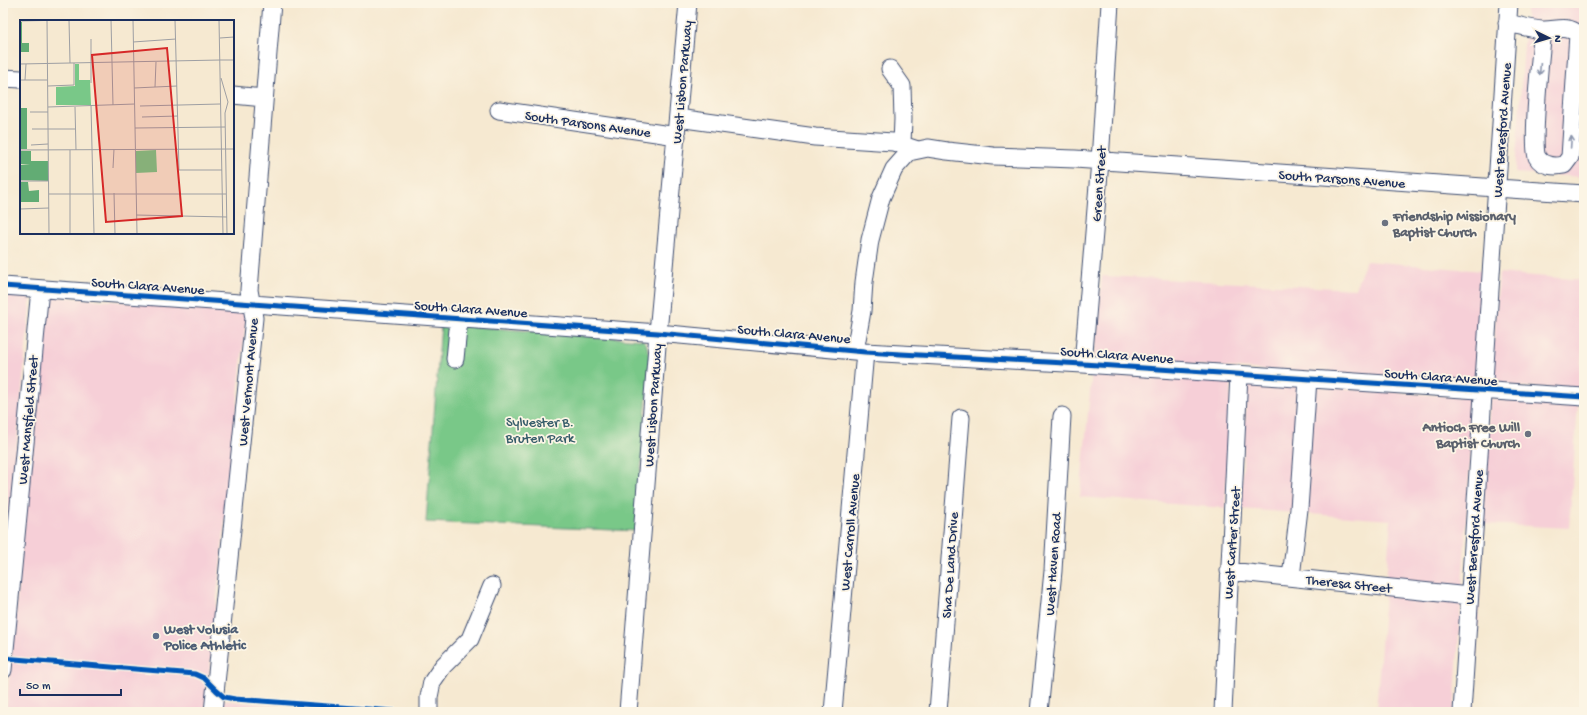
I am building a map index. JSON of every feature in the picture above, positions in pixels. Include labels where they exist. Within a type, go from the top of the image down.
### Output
[{"type":"street","name":"West Vermont Avenue","points":[[213,712],[254,318],[249,290],[272,3]]},
{"type":"street","name":"West Lisbon Parkway","points":[[628,712],[658,333],[688,3]]},
{"type":"street","name":"Green Street","points":[[1083,364],[1100,161],[1110,3]]},
{"type":"street","name":"West Beresford Avenue","points":[[1462,712],[1508,3]]},
{"type":"street","points":[[1507,23],[1543,30],[1560,28],[1572,29],[1578,34],[1570,157],[1564,165],[1555,167],[1541,163],[1536,155],[1536,119],[1543,30]]},
{"type":"street","points":[[890,69],[902,86],[902,144]]},
{"type":"street","points":[[3,78],[20,79]]},
{"type":"street","points":[[234,95],[264,98]]},
{"type":"street","name":"South Parsons Avenue","points":[[499,110],[677,136]]},
{"type":"street","points":[[678,118],[815,137],[893,142],[918,150]]},
{"type":"street","name":"South Parsons Avenue","points":[[918,150],[928,148],[993,156],[1100,161],[1584,194]]},
{"type":"street","name":"West Carroll Avenue","points":[[833,712],[864,282],[870,240],[881,198],[894,169],[909,152],[918,150]]},
{"type":"street","name":"South Clara Avenue","points":[[3,286],[658,333],[860,351],[1239,374],[1482,392],[1584,397]]},
{"type":"street","name":"West Mansfield Street","points":[[3,670],[40,289]]},
{"type":"street","points":[[455,359],[459,319]]},
{"type":"street","name":"West Carter Street","points":[[1223,712],[1239,374]]},
{"type":"street","points":[[1291,577],[1299,509],[1308,379]]},
{"type":"street","name":"West Haven Road","points":[[1039,712],[1053,571],[1062,416]]},
{"type":"street","name":"Sha De Land Drive","points":[[938,712],[961,418]]},
{"type":"street","name":"Theresa Street","points":[[1229,571],[1469,596]]},
{"type":"street","points":[[429,712],[429,697],[432,682],[443,666],[470,639],[492,586]]},
{"type":"shaded area","points":[[1527,3],[1584,3],[1584,177],[1515,173]]},
{"type":"shaded area","points":[[1366,261],[1483,271],[1475,384],[1094,358],[1102,276],[1355,289]]},
{"type":"shaded area","points":[[1499,273],[1584,280],[1584,329],[1579,390],[1491,385]]},
{"type":"shaded area","points":[[3,293],[31,295],[3,589]]},
{"type":"shaded area","points":[[47,296],[245,311],[246,318],[205,712],[6,712]]},
{"type":"shaded area","points":[[1092,372],[1231,381],[1225,508],[1080,497]]},
{"type":"shaded area","points":[[1247,382],[1474,398],[1462,588],[1386,580],[1391,520],[1241,509]]},
{"type":"shaded area","points":[[1490,399],[1578,404],[1569,528],[1484,524],[1473,712],[1469,712]]},
{"type":"shaded area","points":[[1385,594],[1461,602],[1454,712],[1376,712]]},
{"type":"shaded area","points":[[222,700],[330,712],[221,712]]},
{"type":"green space","name":"Sylvester B. Bruten Park","points":[[441,324],[643,340],[646,343],[650,357],[636,531],[426,522]]},
{"type":"cycle path","points":[[3,286],[658,333],[865,352],[1083,364],[1584,397]]},
{"type":"cycle path","points":[[3,658],[195,674],[204,678],[224,697],[235,699],[407,712]]},
{"type":"place","name":"Friendship Missionary Baptist Church","points":[[1385,223]]},
{"type":"place","name":"Antioch Free Will Baptist Church","points":[[1528,434]]},
{"type":"place","name":"West Volusia Police Athletic","points":[[156,636]]}]
